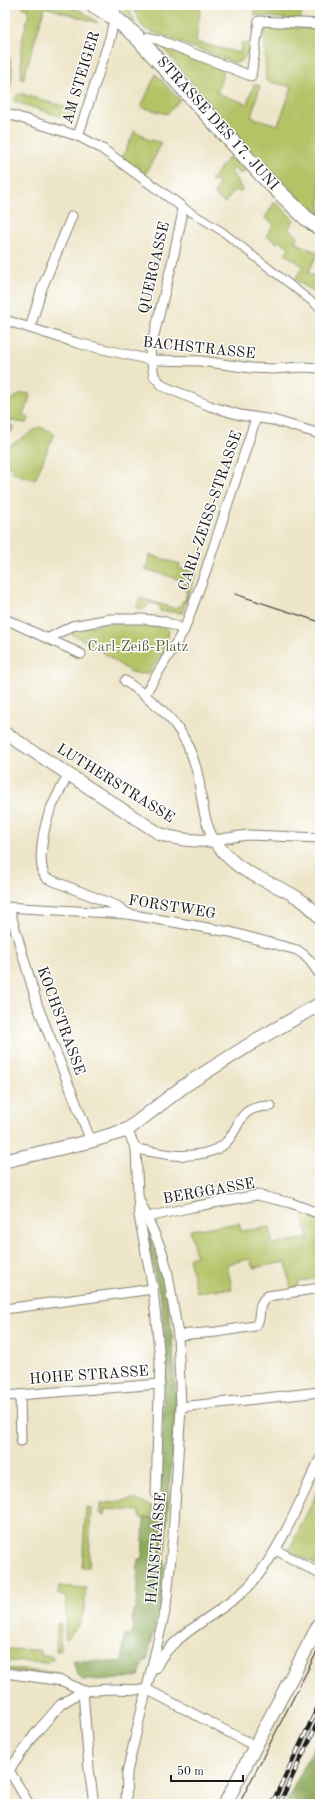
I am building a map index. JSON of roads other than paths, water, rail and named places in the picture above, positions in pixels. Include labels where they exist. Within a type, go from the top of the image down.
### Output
[{"type":"main road","name":"STRASSE DES 17. JUNI","points":[[94,5],[116,12],[264,177],[306,218],[320,228]]},
{"type":"main road","points":[[5,1161],[91,1141],[127,1130],[184,1086],[260,1038],[320,1004]]},
{"type":"main road","points":[[225,1804],[320,1623]]},
{"type":"street","name":"AM STEIGER","points":[[78,136],[116,12]]},
{"type":"street","points":[[142,42],[148,37],[159,40],[252,76],[259,21],[320,24]]},
{"type":"street","points":[[5,112],[78,136],[101,148],[181,206],[222,232],[320,308]]},
{"type":"street","name":"QUERGASSE","points":[[151,360],[150,351],[173,260],[182,216],[181,206]]},
{"type":"street","points":[[30,328],[42,288],[72,216]]},
{"type":"street","name":"BACHSTRASSE","points":[[5,320],[77,343],[151,360],[201,361],[251,368],[274,369],[302,366],[320,368]]},
{"type":"street","points":[[151,360],[154,376],[163,386],[210,406],[240,415],[273,420],[320,434]]},
{"type":"street","name":"CARL-ZEISS-STRASSE","points":[[184,630],[256,418]]},
{"type":"street","points":[[5,619],[81,654]]},
{"type":"street","points":[[49,638],[72,626],[110,619],[143,619],[163,621],[184,630],[145,694]]},
{"type":"street","points":[[125,681],[145,694],[168,714],[186,740],[198,774],[207,825],[214,840],[227,856],[239,866],[299,898],[311,907],[320,918]]},
{"type":"street","name":"LUTHERSTRASSE","points":[[5,733],[160,834],[175,839],[193,842],[214,840]]},
{"type":"street","points":[[68,774],[50,812],[44,836],[41,863],[42,872],[46,878],[116,906],[128,914]]},
{"type":"street","points":[[214,840],[247,835],[320,838]]},
{"type":"street","name":"FORSTWEG","points":[[7,908],[128,914],[230,932],[297,950],[310,959],[320,975]]},
{"type":"street","name":"KOCHSTRASSE","points":[[7,908],[38,1007],[91,1141]]},
{"type":"street","points":[[136,1149],[177,1157],[192,1156],[215,1150],[222,1146],[228,1139],[243,1115],[257,1108],[271,1106]]},
{"type":"street","points":[[127,1130],[136,1149],[139,1216],[153,1289],[160,1360],[156,1494]]},
{"type":"street","name":"BERGGASSE","points":[[148,1217],[257,1195],[291,1203],[320,1214]]},
{"type":"street","name":"HAINSTRASSE","points":[[138,1196],[162,1251],[168,1274],[178,1335],[181,1407],[173,1537],[166,1607],[148,1690]]},
{"type":"street","points":[[178,1335],[216,1332],[255,1326],[259,1322],[259,1306],[268,1296],[320,1288]]},
{"type":"street","points":[[5,1309],[153,1289]]},
{"type":"street","name":"HOHE STRASSE","points":[[5,1396],[160,1384]]},
{"type":"street","points":[[181,1407],[320,1392]]},
{"type":"street","name":"HOHE STRASSE","points":[[20,1395],[21,1441]]},
{"type":"street","points":[[126,1804],[127,1772],[148,1690],[159,1660],[170,1646],[250,1585],[276,1550],[320,1460]]},
{"type":"street","points":[[276,1550],[320,1574]]},
{"type":"street","points":[[5,1673],[63,1681],[83,1691]]},
{"type":"street","points":[[29,1804],[7,1773],[35,1734],[61,1704],[83,1691],[110,1689],[148,1690],[255,1746]]},
{"type":"street","points":[[83,1691],[89,1769],[94,1804]]},
{"type":"tram line","points":[[235,594],[320,622]]},
{"type":"tram line","points":[[239,1804],[320,1646]]},
{"type":"railway","points":[[272,1804],[320,1703]]},
{"type":"railway","points":[[279,1804],[320,1718]]},
{"type":"park label","name":"Carl-Zeiß-Platz","points":[[138,647]]}]
